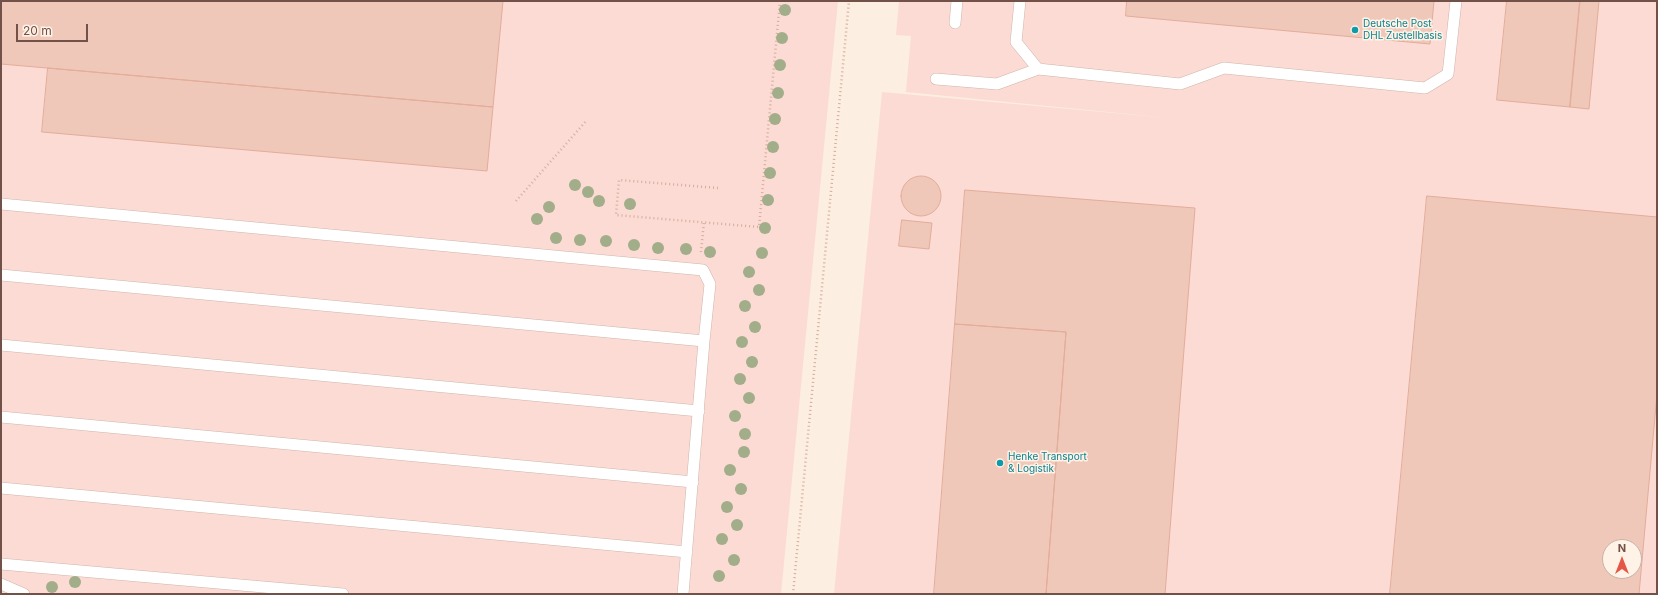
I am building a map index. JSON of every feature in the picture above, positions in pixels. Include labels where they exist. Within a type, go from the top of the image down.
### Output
[{"type":"lane","points":[[955,23],[957,1]]},
{"type":"lane","points":[[1020,1],[1016,42],[1038,69]]},
{"type":"lane","points":[[936,79],[997,84],[1038,69],[1180,84],[1224,68],[1425,88],[1448,74],[1456,1]]},
{"type":"lane","points":[[1,204],[703,270],[710,284],[683,594]]},
{"type":"lane","points":[[1,275],[704,341]]},
{"type":"lane","points":[[1,345],[699,411]]},
{"type":"lane","points":[[1,417],[693,482]]},
{"type":"lane","points":[[1,488],[687,552]]},
{"type":"lane","points":[[1,564],[343,594]]},
{"type":"lane","points":[[1,584],[24,594]]},
{"type":"path","points":[[718,188],[619,180],[616,215],[759,227],[780,1]]},
{"type":"path","points":[[793,594],[849,1]]},
{"type":"path","points":[[516,201],[587,120]]},
{"type":"shaded area","points":[[1,1],[838,1],[781,594],[1,594]]},
{"type":"shaded area","points":[[899,1],[1657,1],[1657,594],[834,594],[882,92],[1169,118],[906,92],[911,36],[896,35]]},
{"type":"building","points":[[1,1],[503,1],[493,107],[1,64]]},
{"type":"building","name":"Deutsche Post DHL Zustellbasis","points":[[1127,1],[1434,1],[1430,44],[1126,16]]},
{"type":"building","points":[[1507,1],[1580,1],[1570,107],[1497,100]]},
{"type":"building","points":[[1580,1],[1599,1],[1589,109],[1570,107]]},
{"type":"building","points":[[48,68],[493,107],[487,171],[42,132]]},
{"type":"building","points":[[925,176],[932,179],[938,185],[941,196],[940,204],[932,213],[925,216],[917,216],[910,213],[902,204],[901,192],[904,185],[913,177]]},
{"type":"building","points":[[965,190],[1195,208],[1165,594],[1046,594],[1066,332],[955,324]]},
{"type":"building","points":[[1427,196],[1657,217],[1657,394],[1642,561],[1642,539],[1602,539],[1602,579],[1640,579],[1639,594],[1390,594]]},
{"type":"building","points":[[902,220],[932,223],[929,249],[899,246]]},
{"type":"building","name":"Henke Transport & Logistik","points":[[955,324],[1066,332],[1046,594],[934,594]]},
{"type":"place","name":"Deutsche Post DHL Zustellbasis","points":[[1355,30]]},
{"type":"place","name":"Henke Transport & Logistik","points":[[1000,463]]}]
